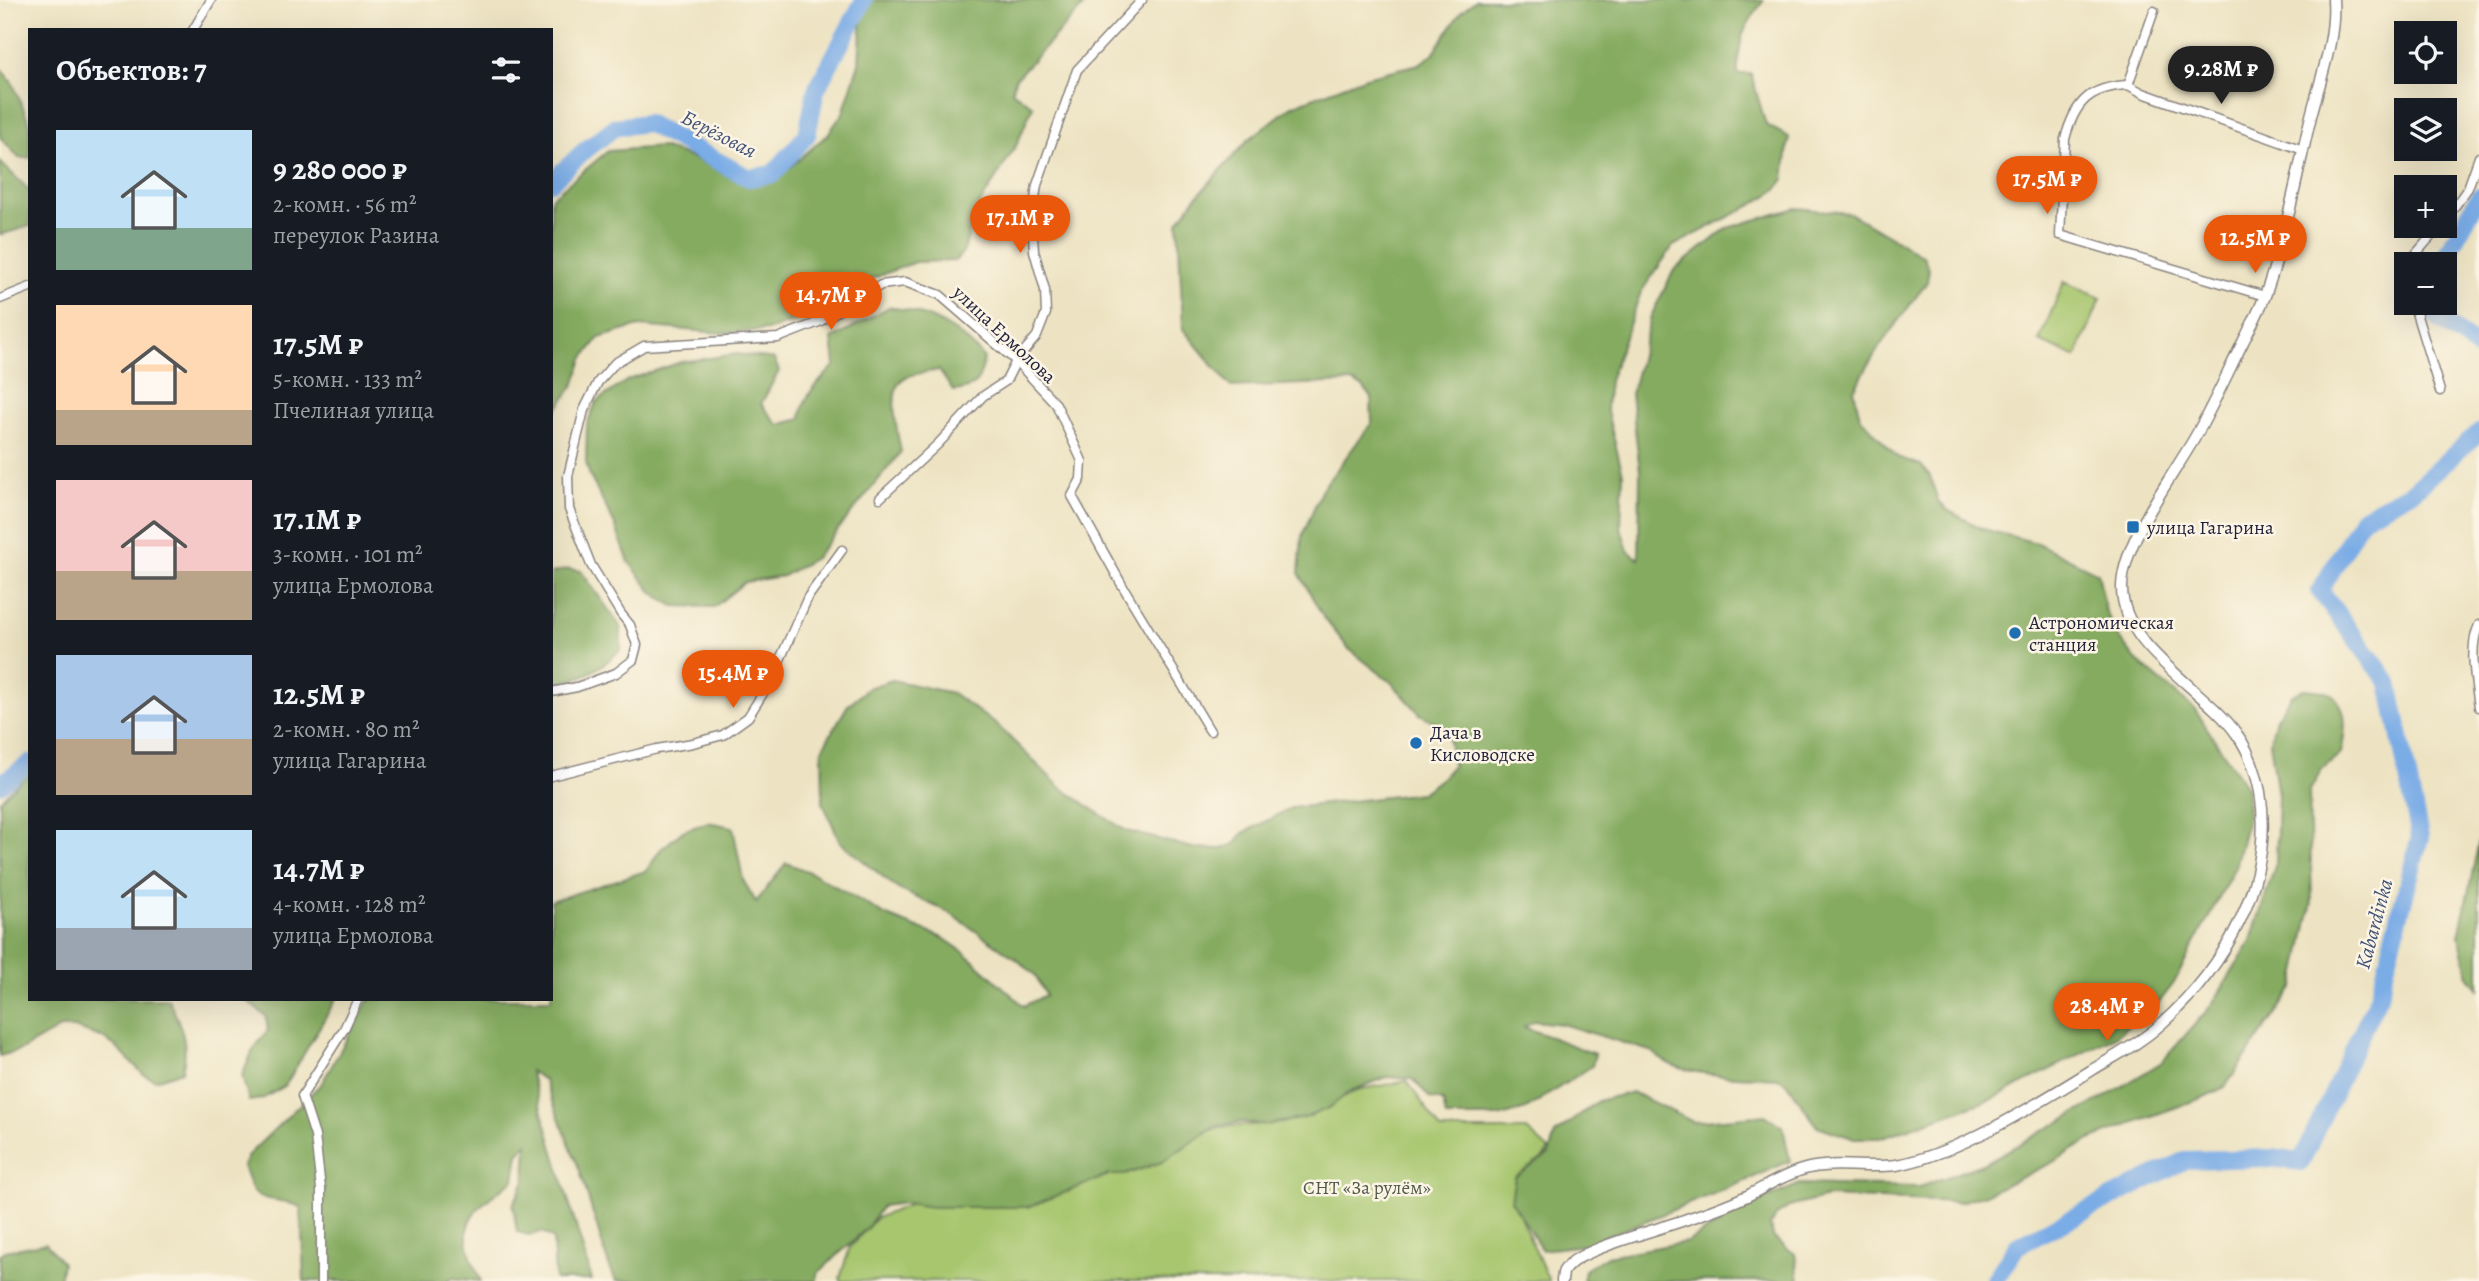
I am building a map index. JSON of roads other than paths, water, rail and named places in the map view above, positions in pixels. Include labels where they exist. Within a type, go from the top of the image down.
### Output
[{"type":"street","points":[[194,28],[211,0]]},
{"type":"street","points":[[880,498],[938,444],[983,396],[1006,381],[1016,361],[1037,336],[1046,313],[1045,290],[1034,251],[1032,220],[1037,185],[1077,70],[1142,0]]},
{"type":"street","points":[[1562,1281],[1568,1265],[1577,1259],[1709,1212],[1804,1169],[1894,1165],[1926,1158],[1973,1137],[2047,1098],[2160,1026],[2208,972],[2234,933],[2251,893],[2262,834],[2260,796],[2249,757],[2238,734],[2158,656],[2130,622],[2123,606],[2122,588],[2126,564],[2140,531],[2161,490],[2196,435],[2265,296],[2330,36],[2333,0]]},
{"type":"street","points":[[2128,85],[2154,10]]},
{"type":"street","points":[[2265,296],[2060,234],[2069,124],[2078,105],[2093,92],[2109,86],[2128,85],[2143,93],[2302,150]]},
{"type":"street","points":[[2457,203],[2468,188],[2479,157]]},
{"type":"street","points":[[2417,252],[2430,238]]},
{"type":"street","name":"улица Ермолова","points":[[553,692],[577,687],[616,673],[633,660],[637,645],[630,625],[590,565],[569,509],[568,476],[584,410],[598,382],[615,363],[644,346],[778,338],[819,322],[881,285],[905,282],[940,295],[1016,361],[1056,404],[1082,461],[1081,480],[1072,496],[1210,731]]},
{"type":"street","points":[[0,299],[28,288]]},
{"type":"street","points":[[2417,315],[2440,391]]},
{"type":"street","points":[[553,775],[657,748],[723,735],[748,717],[770,682],[808,597],[842,550]]},
{"type":"street","points":[[2479,625],[2475,634],[2475,676],[2479,707]]},
{"type":"street","points":[[321,1281],[321,1189],[315,1136],[302,1096],[344,1029],[357,1001]]},
{"type":"waterway","name":"Берёзовая","points":[[553,180],[615,127],[647,123],[749,178],[773,174],[807,135],[816,90],[864,0]]},
{"type":"waterway","name":"Kabardinka","points":[[2448,252],[2479,197]]},
{"type":"waterway","name":"Kabardinka","points":[[2434,315],[2479,349]]},
{"type":"waterway","name":"Kabardinka","points":[[1994,1281],[2017,1246],[2185,1160],[2272,1158],[2301,1162],[2379,995],[2420,837],[2389,683],[2320,591],[2362,518],[2413,491],[2479,432]]},
{"type":"waterway","name":"Берёзовая","points":[[0,784],[28,764]]},
{"type":"place","name":"улица Гагарина","points":[[2133,527]]},
{"type":"place","name":"Астрономическая станция","points":[[2015,633]]},
{"type":"place","name":"Дача в Кисловодске","points":[[1416,743]]},
{"type":"park label","name":"СНТ «За рулём»","points":[[1367,1187]]}]
